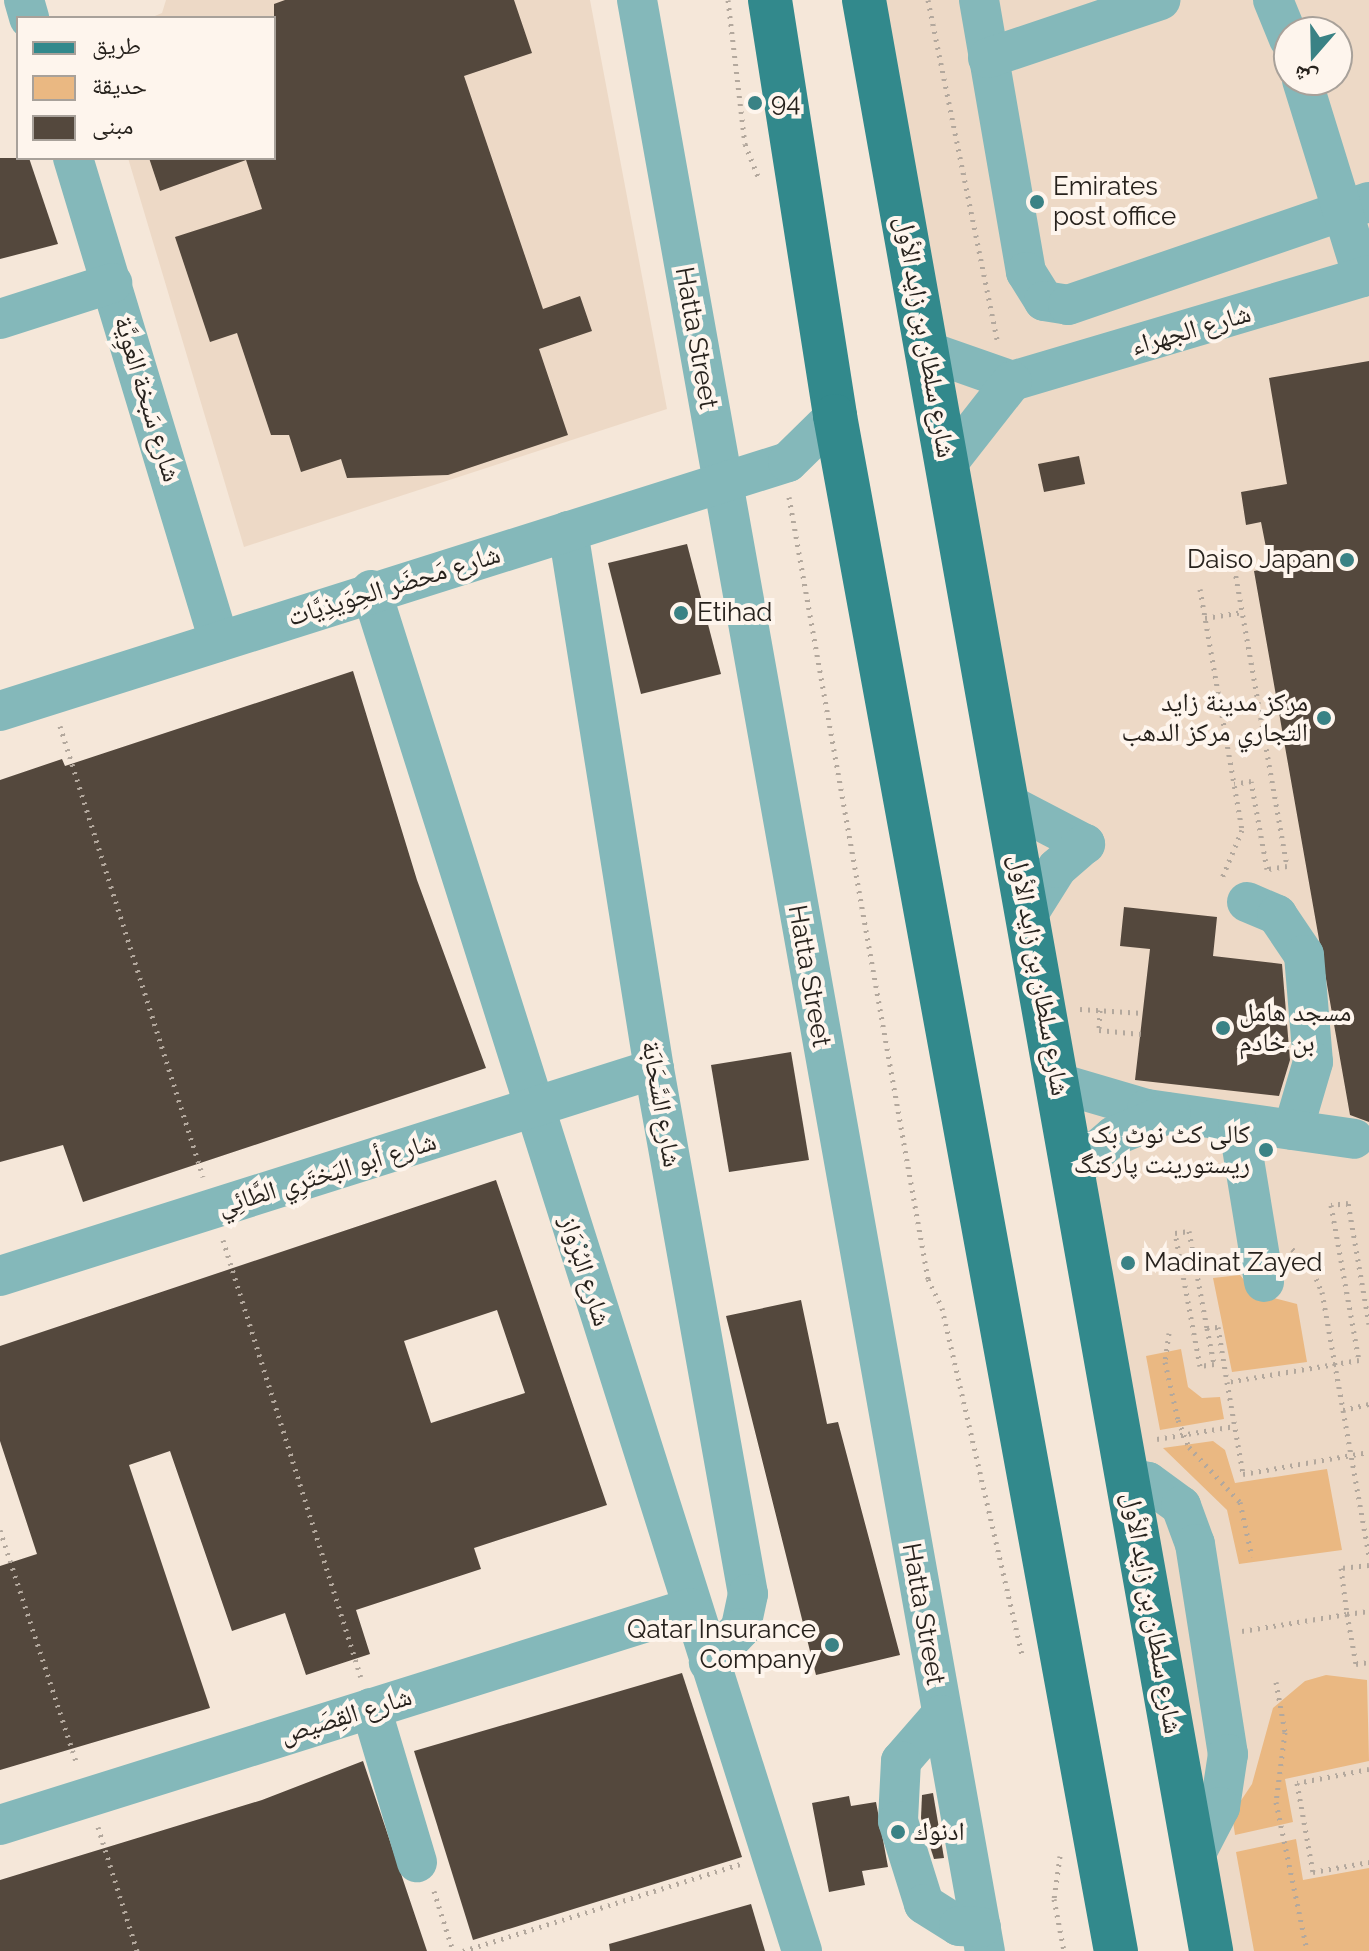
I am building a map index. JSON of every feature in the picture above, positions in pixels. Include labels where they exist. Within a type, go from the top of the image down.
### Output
[{"type":"main road","points":[[770,0],[835,416],[1115,1950]]},
{"type":"main road","name":"شارع سلطان بن زايد الأول","points":[[864,0],[1211,1951]]},
{"type":"street","name":"Hatta Street","points":[[637,0],[983,1939]]},
{"type":"street","points":[[979,0],[1026,272],[1044,301],[1068,305],[1356,206]]},
{"type":"street","points":[[988,58],[1160,0]]},
{"type":"street","points":[[1309,96],[1356,206],[1366,276]]},
{"type":"street","name":"شارع سَبخة العَوِيَّة","points":[[74,160],[219,641]]},
{"type":"street","name":"شارع الجهراء","points":[[1006,363],[1366,276]]},
{"type":"street","points":[[0,319],[112,283]]},
{"type":"street","points":[[927,351],[1006,363],[947,464]]},
{"type":"street","name":"شارع مَحضَر الحِوَيذِيَّات","points":[[789,471],[835,416]]},
{"type":"street","name":"شارع مَحضَر الحِوَيذِيَّات","points":[[0,711],[371,590],[721,483],[789,471],[845,472]]},
{"type":"street","name":"شارع السَّحَابَة","points":[[568,531],[654,1069],[748,1594],[741,1628],[709,1662]]},
{"type":"street","name":"شارع البُرْوَاز","points":[[371,590],[802,1951]]},
{"type":"street","points":[[1008,804],[1085,844],[1057,868],[1028,914]]},
{"type":"street","points":[[1247,902],[1289,926],[1304,955],[1313,1062],[1293,1130]]},
{"type":"street","name":"شارع أبو البَختَرِي الطَّائِي","points":[[0,1276],[654,1069]]},
{"type":"street","points":[[1058,1083],[1170,1113],[1354,1139]]},
{"type":"street","points":[[1073,1171],[1114,1136],[1170,1113]]},
{"type":"street","points":[[1238,1123],[1264,1282]]},
{"type":"street","points":[[1128,1478],[1166,1492],[1216,1548],[1233,1633],[1245,1715],[1225,1781],[1195,1855]]},
{"type":"street","points":[[1187,1517],[1226,1727],[1225,1781]]},
{"type":"street","name":"شارع القِصَيص","points":[[0,1825],[691,1608]]},
{"type":"street","points":[[371,1708],[417,1862]]},
{"type":"street","points":[[941,1715],[901,1761],[898,1821],[924,1904],[983,1939]]},
{"type":"path","points":[[728,0],[745,144],[762,188]]},
{"type":"path","points":[[928,0],[987,318],[1006,363]]},
{"type":"path","points":[[789,471],[928,1279],[942,1308],[1007,1615],[1028,1671]]},
{"type":"path","points":[[1233,560],[1287,866],[1267,869],[1251,781],[1234,784]]},
{"type":"path","points":[[1200,589],[1242,840],[1222,877],[1229,894],[1247,902]]},
{"type":"path","points":[[1205,618],[1242,612]]},
{"type":"path","points":[[1100,1010],[1099,1030],[1141,1034]]},
{"type":"path","points":[[1123,1012],[1143,1013]]},
{"type":"path","points":[[1227,1382],[1359,1360],[1331,1205],[1348,1203],[1369,1324]]},
{"type":"path","points":[[1189,1231],[1207,1328],[1214,1364],[1200,1366],[1175,1233],[1189,1231]]},
{"type":"path","points":[[1257,1242],[1286,1246],[1310,1264],[1335,1364],[1369,1555]]},
{"type":"path","points":[[1207,1328],[1218,1327],[1243,1474],[1369,1452]]},
{"type":"path","points":[[1169,1333],[1168,1390],[1184,1435],[1240,1502],[1252,1557]]},
{"type":"path","points":[[1343,1410],[1369,1404]]},
{"type":"path","points":[[1154,1439],[1235,1426]]},
{"type":"path","points":[[0,1530],[137,1951]]},
{"type":"path","points":[[1369,1565],[1341,1568],[1356,1664],[1369,1662]]},
{"type":"path","points":[[1233,1633],[1369,1611]]},
{"type":"path","points":[[1276,1682],[1285,1732],[1276,1802],[1307,1951]]},
{"type":"path","points":[[1369,1769],[1297,1783],[1313,1872],[1369,1862]]},
{"type":"path","points":[[1058,1838],[1054,1899],[1064,1951]]},
{"type":"path","points":[[463,1951],[771,1855]]},
{"type":"path","points":[[417,1862],[424,1859],[453,1951]]},
{"type":"shaded area","points":[[166,0],[590,0],[667,409],[244,547],[129,160],[276,160],[276,16],[155,16],[162,13]]},
{"type":"shaded area","points":[[881,0],[1369,0],[1369,1951],[1227,1951]]},
{"type":"green space","points":[[1240,1275],[1255,1293],[1297,1304],[1307,1362],[1232,1372],[1213,1278]]},
{"type":"green space","points":[[1181,1349],[1188,1387],[1202,1398],[1220,1397],[1224,1419],[1160,1430],[1146,1356]]},
{"type":"green space","points":[[1213,1441],[1225,1450],[1235,1483],[1327,1469],[1342,1550],[1239,1564],[1227,1510],[1163,1448]]},
{"type":"green space","points":[[1326,1675],[1367,1680],[1369,1761],[1285,1779],[1293,1822],[1235,1835],[1232,1814],[1252,1784],[1273,1708],[1305,1681]]},
{"type":"green space","points":[[1296,1839],[1303,1880],[1369,1868],[1369,1951],[1254,1951],[1236,1852]]},
{"type":"building","points":[[285,0],[514,0],[532,53],[464,76],[543,309],[580,296],[592,331],[539,349],[568,435],[448,475],[347,478],[341,459],[301,472],[289,435],[271,435],[237,333],[210,342],[175,237],[262,209],[246,160],[276,160],[274,4]]},
{"type":"building","points":[[0,158],[30,160],[58,244],[0,259]]},
{"type":"building","points":[[150,160],[246,160],[160,191]]},
{"type":"building","name":"مركز مدينة زايد التجاري مركز الدهب","points":[[1369,361],[1369,1122],[1350,1115],[1254,571],[1270,568],[1261,522],[1246,525],[1241,492],[1287,484],[1269,378]]},
{"type":"building","points":[[1079,456],[1085,484],[1044,492],[1038,464]]},
{"type":"building","points":[[687,544],[721,674],[641,694],[608,563]]},
{"type":"building","points":[[353,671],[417,880],[486,1068],[83,1202],[63,1145],[0,1162],[0,780],[62,759],[65,766]]},
{"type":"building","name":"مسجد هامل بن خادم","points":[[1124,907],[1217,917],[1213,956],[1282,964],[1290,1060],[1279,1096],[1135,1080],[1150,949],[1120,946]]},
{"type":"building","points":[[791,1052],[809,1160],[729,1172],[711,1065]]},
{"type":"building","points":[[496,1180],[607,1505],[474,1548],[481,1569],[356,1610],[370,1654],[306,1675],[285,1613],[232,1631],[170,1451],[129,1465],[210,1708],[0,1770],[0,1566],[37,1554],[0,1441],[0,1346]],"holes":[[[497,1310],[525,1393],[431,1423],[404,1341]]]},
{"type":"building","points":[[801,1300],[827,1424],[838,1422],[900,1655],[816,1675],[726,1316]]},
{"type":"building","points":[[682,1673],[742,1857],[473,1940],[414,1751]]},
{"type":"building","points":[[363,1761],[427,1951],[0,1951],[0,1880],[262,1800]]},
{"type":"building","points":[[933,1793],[944,1858],[934,1859],[921,1818],[922,1795]]},
{"type":"building","points":[[849,1796],[851,1806],[876,1802],[888,1867],[862,1871],[865,1885],[829,1892],[812,1803]]},
{"type":"building","points":[[751,1904],[765,1951],[610,1951],[609,1944]]},
{"type":"place","name":"94","points":[[755,103]]},
{"type":"place","name":"Emirates post office","points":[[1037,202]]},
{"type":"place","name":"Daiso Japan","points":[[1347,560]]},
{"type":"place","name":"Etihad","points":[[681,613]]},
{"type":"place","name":"مركز مدينة زايد التجاري مركز الدهب","points":[[1324,718]]},
{"type":"place","name":"مسجد هامل بن خادم","points":[[1223,1028]]},
{"type":"place","name":"کالی کٹ نوٹ بک ریستورینت پارکنگ","points":[[1266,1150]]},
{"type":"place","name":"Madinat Zayed","points":[[1128,1263]]},
{"type":"place","name":"Qatar Insurance Company","points":[[832,1645]]},
{"type":"place","name":"ادنوك","points":[[898,1832]]}]
